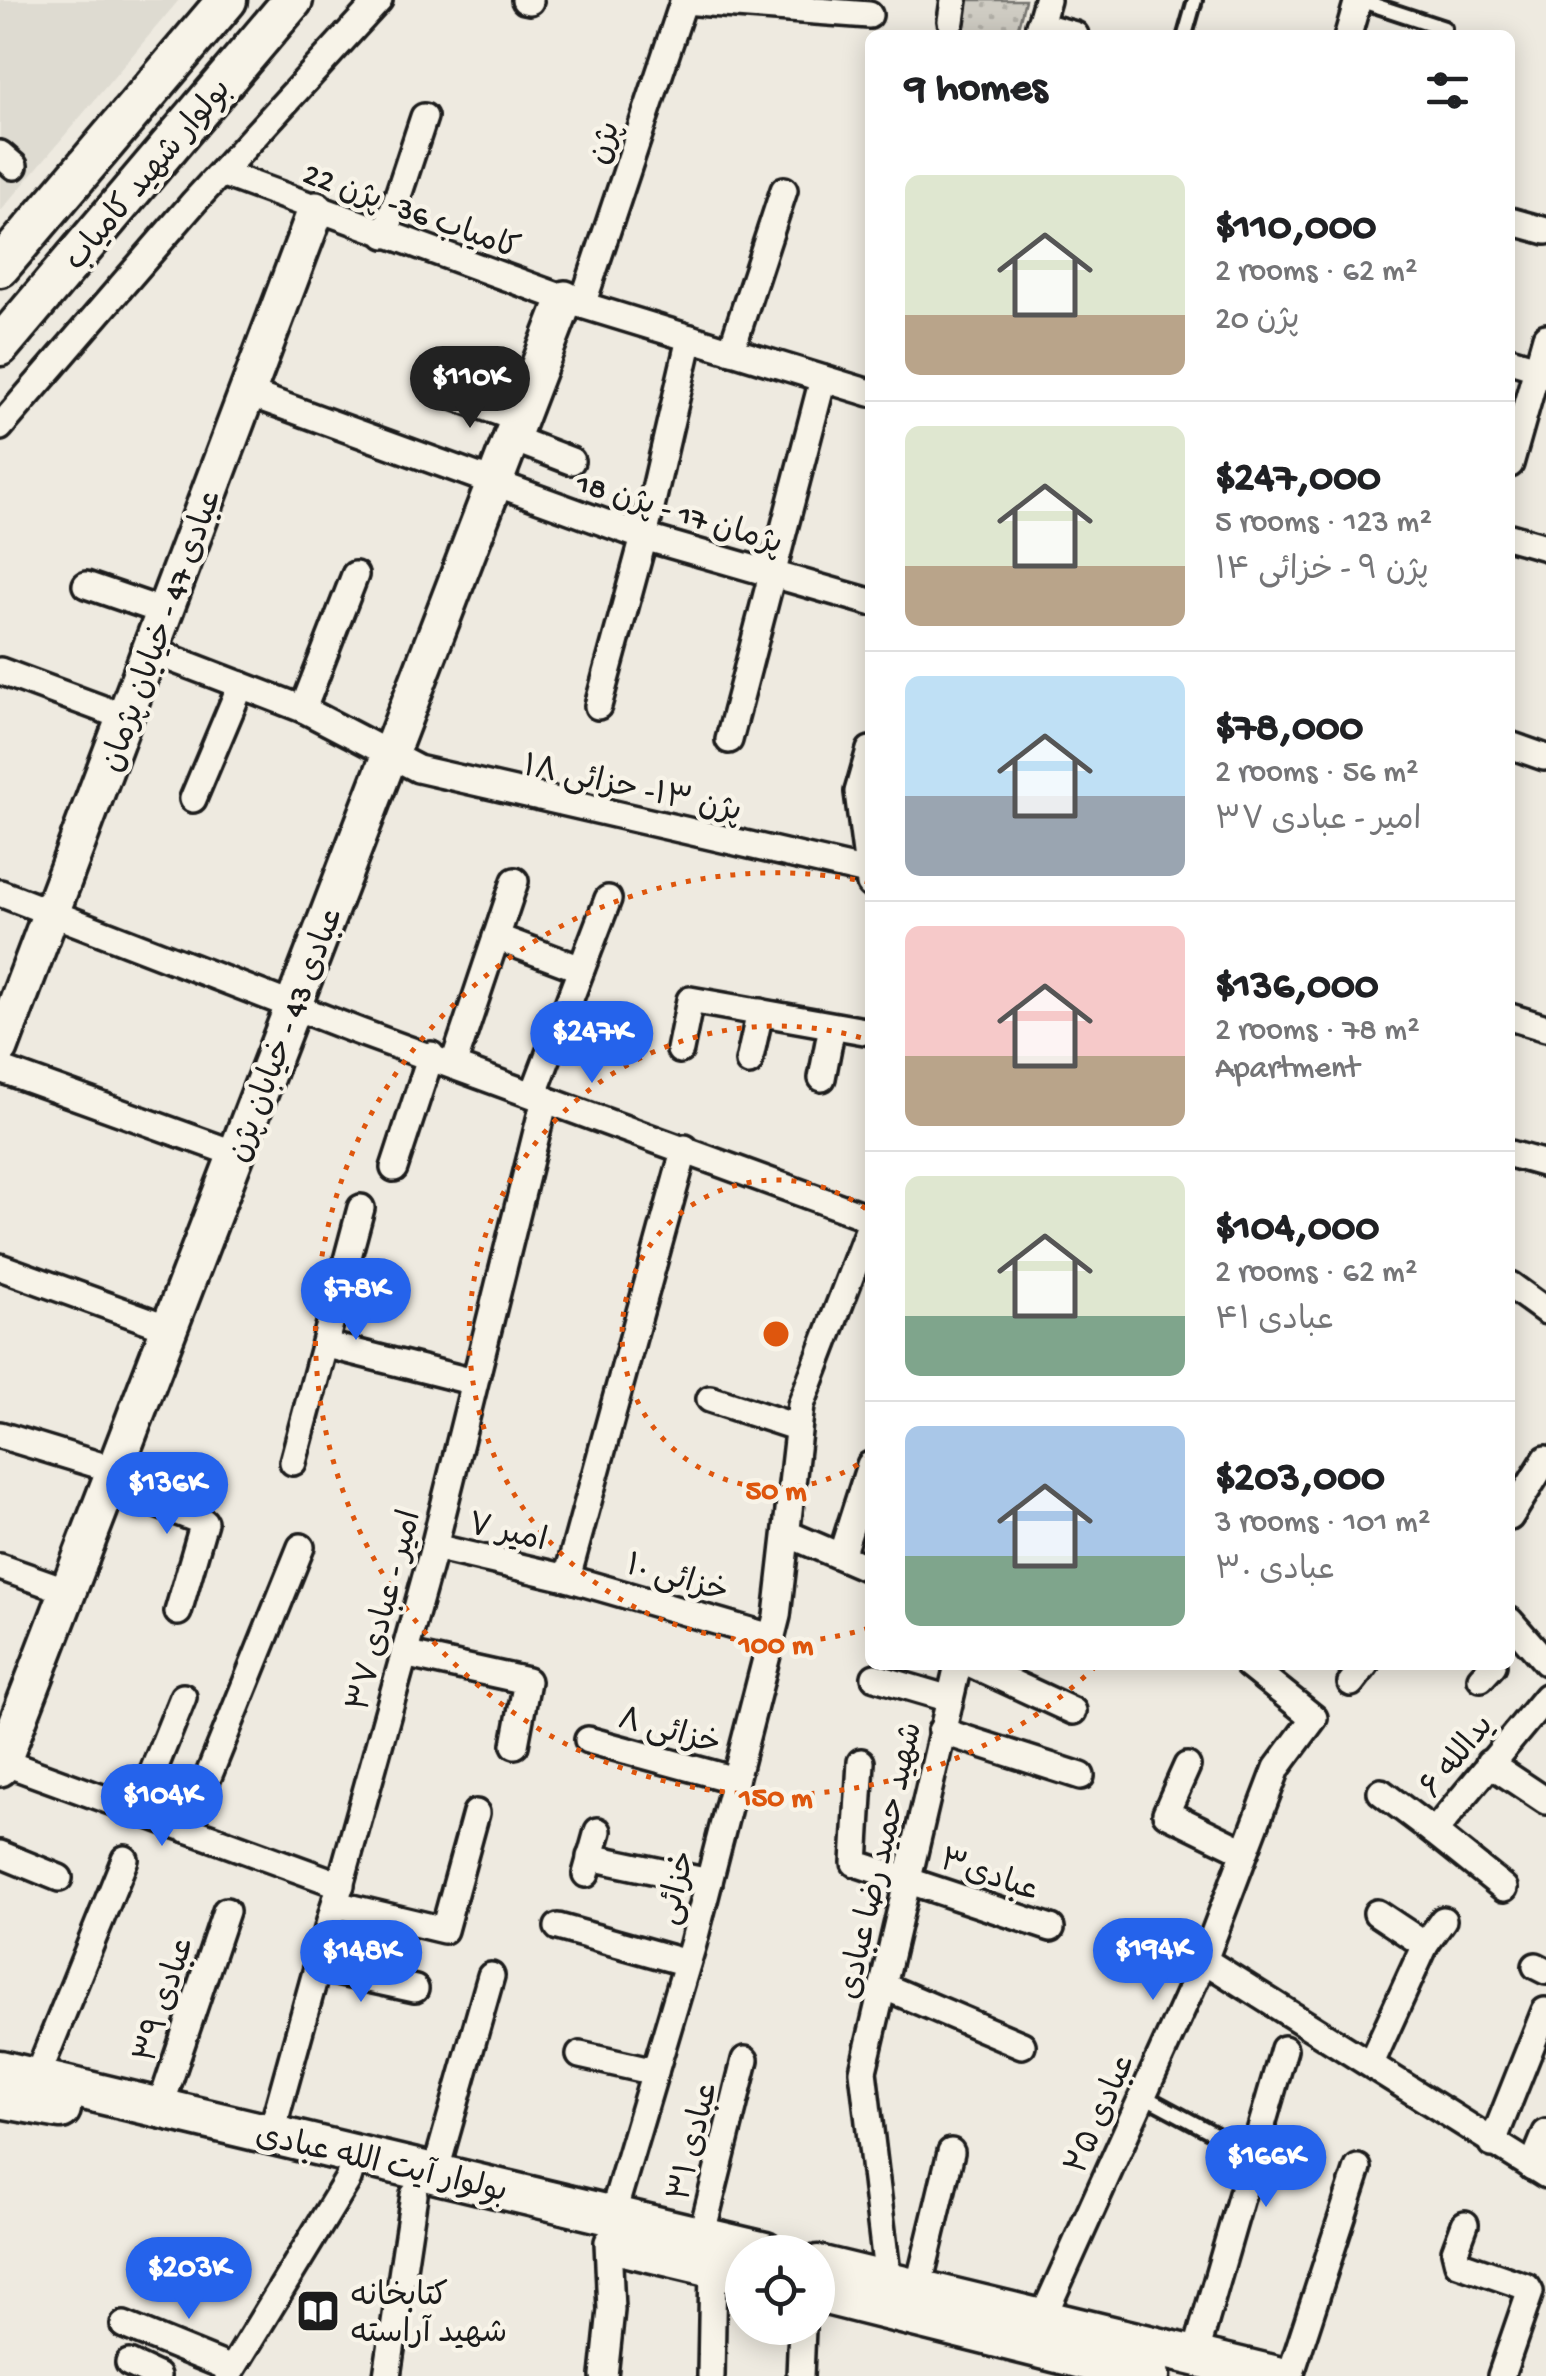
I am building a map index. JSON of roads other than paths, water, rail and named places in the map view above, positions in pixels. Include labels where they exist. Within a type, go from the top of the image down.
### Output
[{"type":"main road","name":"بولوار شهید کامیاب","points":[[0,267],[228,0]]},
{"type":"main road","name":"بولوار شهید کامیاب","points":[[0,346],[293,0]]},
{"type":"main road","name":"بولوار آیت الله عبادی","points":[[18,2074],[272,2134],[352,2167]]},
{"type":"main road","name":"بولوار آیت الله عبادی","points":[[0,2098],[352,2167],[610,2229],[719,2260]]},
{"type":"main road","points":[[835,2269],[1277,2376]]},
{"type":"main road","points":[[835,2297],[1150,2376]]},
{"type":"street","points":[[0,426],[221,173],[379,0]]},
{"type":"street","points":[[1349,30],[1358,0]]},
{"type":"street","points":[[684,1],[869,15]]},
{"type":"street","name":"پژن","points":[[573,302],[684,1]]},
{"type":"street","points":[[384,235],[424,117]]},
{"type":"street","name":"کامیاب 36- پژن 22","points":[[221,173],[573,302],[865,392]]},
{"type":"street","points":[[730,351],[784,190]]},
{"type":"street","name":"عبادی 47 - خیابان پژمان","points":[[0,1048],[128,718],[316,210]]},
{"type":"street","points":[[1515,222],[1546,231]]},
{"type":"street","name":"عبادی 43 - خیابان پژن","points":[[3,1754],[295,1006],[493,484],[573,302]]},
{"type":"street","points":[[1515,452],[1538,396],[1537,368],[1546,337]]},
{"type":"street","points":[[598,706],[644,537],[690,338]]},
{"type":"street","points":[[1515,361],[1537,368]]},
{"type":"street","points":[[729,740],[823,379]]},
{"type":"street","points":[[440,392],[572,461]]},
{"type":"street","name":"پژمان 17 - پژن 18","points":[[248,393],[644,537],[865,601]]},
{"type":"street","points":[[1515,538],[1546,546]]},
{"type":"street","points":[[304,709],[355,574]]},
{"type":"street","points":[[86,585],[166,612]]},
{"type":"street","name":"پژن ۱۳- حزائی ۱۸","points":[[152,650],[304,709],[391,751],[403,764],[865,877]]},
{"type":"street","points":[[0,670],[128,718]]},
{"type":"street","points":[[193,799],[241,685]]},
{"type":"street","points":[[1515,748],[1544,757]]},
{"type":"street","points":[[865,768],[858,792],[865,852]]},
{"type":"street","points":[[394,1168],[496,937],[516,881]]},
{"type":"street","points":[[0,893],[685,1148],[865,1220]]},
{"type":"street","name":"امیر - عبادی ۳۷","points":[[272,2134],[434,1546],[540,1096],[608,899]]},
{"type":"street","points":[[496,937],[581,969]]},
{"type":"street","points":[[680,1050],[690,1000],[865,1031]]},
{"type":"street","points":[[749,1062],[760,1012]]},
{"type":"street","points":[[1515,1019],[1546,1028]]},
{"type":"street","points":[[822,1078],[832,1026]]},
{"type":"street","points":[[0,1069],[236,1154]]},
{"type":"street","points":[[567,1578],[685,1148]]},
{"type":"street","points":[[1515,1155],[1546,1164]]},
{"type":"street","points":[[293,1462],[327,1345],[360,1208]]},
{"type":"street","name":"خزائی","points":[[604,2376],[611,2310],[610,2229],[687,1963],[771,1637],[788,1534],[796,1427],[865,1236]]},
{"type":"street","points":[[0,1267],[169,1328]]},
{"type":"street","points":[[1515,1289],[1546,1311]]},
{"type":"street","points":[[327,1345],[474,1382]]},
{"type":"street","points":[[710,1400],[796,1427]]},
{"type":"street","points":[[0,1434],[112,1478],[204,1522],[178,1612]]},
{"type":"street","points":[[1515,1509],[1546,1459]]},
{"type":"street","points":[[840,1556],[865,1480]]},
{"type":"street","points":[[788,1534],[865,1567]]},
{"type":"street","name":"امیر ۷","points":[[434,1546],[567,1578]]},
{"type":"street","points":[[187,1829],[301,1547]]},
{"type":"street","points":[[0,1567],[68,1590]]},
{"type":"street","name":"خزائی ۱۰","points":[[567,1578],[771,1637]]},
{"type":"street","points":[[1515,1635],[1546,1662]]},
{"type":"street","points":[[404,1654],[527,1682],[514,1745]]},
{"type":"street","name":"شهید حمید رضا عبادی","points":[[903,2286],[862,2070],[957,1670]]},
{"type":"street","points":[[984,1670],[1072,1710]]},
{"type":"street","name":"عبادی ۲۵","points":[[1042,2320],[1204,1960],[1277,1768],[1314,1718],[1254,1670]]},
{"type":"street","points":[[875,1677],[950,1699]]},
{"type":"street","points":[[137,1811],[183,1697]]},
{"type":"street","name":"یدالله ۶","points":[[1504,1888],[1434,1832],[1546,1697]]},
{"type":"street","points":[[942,1731],[1081,1776]]},
{"type":"street","name":"خزائی ۸","points":[[588,1740],[735,1780]]},
{"type":"street","points":[[3,1754],[338,1894],[444,1930],[476,1814]]},
{"type":"street","name":"عبادی۳","points":[[861,1762],[855,1864],[1051,1928]]},
{"type":"street","points":[[1489,1763],[1546,1801]]},
{"type":"street","points":[[1187,1766],[1166,1813],[1244,1851]]},
{"type":"street","points":[[1381,1792],[1434,1832]]},
{"type":"street","points":[[598,1831],[588,1866],[709,1882]]},
{"type":"street","points":[[0,1854],[60,1878]]},
{"type":"street","points":[[18,2074],[124,1860]]},
{"type":"street","name":"عبادی ۳۹","points":[[160,2108],[226,1911]]},
{"type":"street","points":[[1377,1913],[1425,1945]]},
{"type":"street","points":[[1371,2064],[1425,1945],[1443,1920]]},
{"type":"street","points":[[558,1927],[687,1963]]},
{"type":"street","points":[[1204,1960],[1539,2171],[1546,2133]]},
{"type":"street","points":[[318,1968],[415,1988]]},
{"type":"street","points":[[387,2376],[424,2184],[491,1976]]},
{"type":"street","points":[[882,1986],[1022,2045]]},
{"type":"street","points":[[1492,2144],[1545,2012]]},
{"type":"street","points":[[1195,2356],[1284,2049]]},
{"type":"street","points":[[580,2055],[655,2072]]},
{"type":"street","name":"عبادی ۳۱","points":[[711,2376],[719,2260],[744,2060]]},
{"type":"street","points":[[903,2286],[951,2152]]},
{"type":"street","points":[[124,2325],[230,2373],[352,2167]]},
{"type":"street","points":[[1290,2376],[1358,2168]]},
{"type":"street","points":[[1465,2224],[1455,2251],[1458,2263],[1527,2286],[1530,2292],[1501,2376]]},
{"type":"street","points":[[800,2376],[801,2345]]},
{"type":"street","points":[[129,2363],[158,2376]]},
{"type":"lane","points":[[1187,30],[1195,0]]},
{"type":"lane","points":[[1358,0],[1444,28]]},
{"type":"lane","points":[[1142,2095],[1254,2155]]},
{"type":"place","name":"کتابخانه شهید آراسته","points":[[318,2311]]}]
